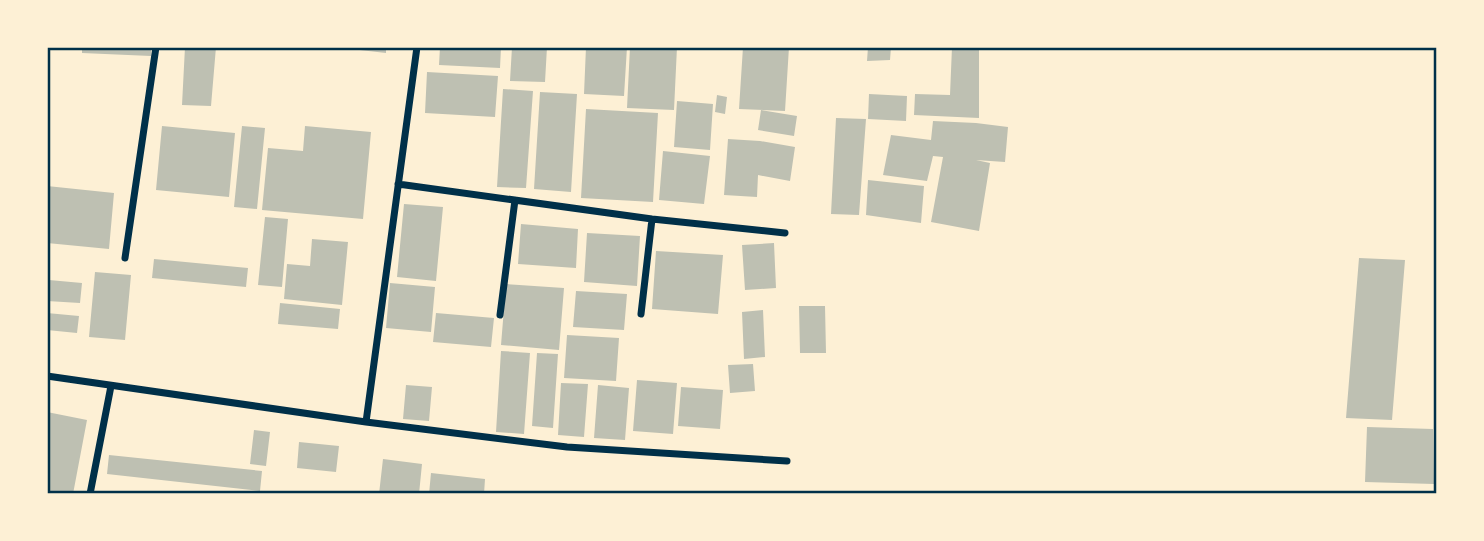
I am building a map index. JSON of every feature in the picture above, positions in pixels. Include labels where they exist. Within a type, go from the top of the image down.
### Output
[{"type":"street","points":[[125,258],[156,47]]},
{"type":"street","points":[[366,422],[417,47]]},
{"type":"street","points":[[398,184],[652,219],[785,233]]},
{"type":"street","points":[[500,315],[514,200]]},
{"type":"street","points":[[641,314],[652,219]]},
{"type":"street","points":[[47,376],[366,422],[567,447],[788,461]]},
{"type":"street","points":[[90,494],[111,386]]},
{"type":"building","points":[[82,47],[151,47],[151,56],[82,53]]},
{"type":"building","points":[[185,47],[216,47],[211,106],[182,105]]},
{"type":"building","points":[[386,47],[386,53],[351,49]]},
{"type":"building","points":[[440,47],[501,47],[500,68],[439,65]]},
{"type":"building","points":[[512,47],[547,47],[545,82],[510,81]]},
{"type":"building","points":[[586,47],[627,47],[624,96],[584,94]]},
{"type":"building","points":[[630,47],[677,47],[674,110],[627,108]]},
{"type":"building","points":[[743,47],[789,47],[785,111],[739,109]]},
{"type":"building","points":[[868,47],[891,47],[890,60],[867,61]]},
{"type":"building","points":[[952,47],[979,47],[979,118],[914,115],[915,94],[950,95]]},
{"type":"building","points":[[427,72],[498,76],[495,117],[425,113]]},
{"type":"building","points":[[503,89],[533,91],[526,188],[497,187]]},
{"type":"building","points":[[540,92],[577,94],[571,192],[534,189]]},
{"type":"building","points":[[869,94],[907,96],[906,121],[868,119]]},
{"type":"building","points":[[717,95],[727,97],[725,114],[715,112]]},
{"type":"building","points":[[677,101],[713,104],[710,150],[674,147]]},
{"type":"building","points":[[586,109],[658,113],[653,202],[581,198]]},
{"type":"building","points":[[761,110],[797,116],[794,136],[758,130]]},
{"type":"building","points":[[836,118],[866,119],[859,215],[831,214]]},
{"type":"building","points":[[933,121],[1008,127],[1005,162],[976,160],[990,163],[979,231],[931,222],[943,157],[933,156],[927,181],[883,175],[891,135],[931,140]]},
{"type":"building","points":[[162,126],[235,133],[229,197],[156,190]]},
{"type":"building","points":[[242,126],[265,128],[257,209],[234,207]]},
{"type":"building","points":[[305,126],[371,132],[363,219],[262,210],[268,148],[303,151]]},
{"type":"building","points":[[728,139],[795,147],[790,181],[758,175],[757,197],[724,195]]},
{"type":"building","points":[[663,151],[710,156],[704,204],[659,200]]},
{"type":"building","points":[[868,180],[924,186],[921,223],[866,215]]},
{"type":"building","points":[[47,186],[114,193],[109,249],[47,243]]},
{"type":"building","points":[[404,204],[443,207],[436,281],[397,277]]},
{"type":"building","points":[[265,217],[288,219],[282,287],[258,285]]},
{"type":"building","points":[[521,224],[578,229],[576,268],[518,264]]},
{"type":"building","points":[[587,233],[640,236],[637,286],[584,282]]},
{"type":"building","points":[[312,239],[348,242],[342,305],[284,299],[287,264],[310,266]]},
{"type":"building","points":[[774,243],[776,288],[745,290],[742,245]]},
{"type":"building","points":[[656,251],[723,255],[718,314],[652,309]]},
{"type":"building","points":[[1359,258],[1405,260],[1392,420],[1346,418]]},
{"type":"building","points":[[154,259],[248,268],[246,287],[152,278]]},
{"type":"building","points":[[95,272],[131,275],[125,340],[89,337]]},
{"type":"building","points":[[49,280],[82,283],[80,303],[47,301]]},
{"type":"building","points":[[390,283],[435,287],[431,332],[386,328]]},
{"type":"building","points":[[506,284],[564,288],[559,350],[501,345]]},
{"type":"building","points":[[576,291],[627,294],[624,330],[573,327]]},
{"type":"building","points":[[280,303],[340,309],[338,329],[278,324]]},
{"type":"building","points":[[799,306],[825,306],[826,353],[800,353]]},
{"type":"building","points":[[763,310],[765,357],[744,359],[742,312]]},
{"type":"building","points":[[47,313],[79,316],[77,333],[47,330]]},
{"type":"building","points":[[436,313],[494,318],[491,347],[433,342]]},
{"type":"building","points":[[567,335],[619,338],[616,381],[564,378]]},
{"type":"building","points":[[501,351],[530,353],[524,434],[496,432]]},
{"type":"building","points":[[537,353],[558,354],[553,428],[532,426]]},
{"type":"building","points":[[753,364],[755,391],[730,393],[728,365]]},
{"type":"building","points":[[637,380],[677,383],[673,434],[633,431]]},
{"type":"building","points":[[561,383],[588,384],[584,437],[558,435]]},
{"type":"building","points":[[406,385],[432,387],[429,421],[403,419]]},
{"type":"building","points":[[598,385],[629,388],[625,440],[594,438]]},
{"type":"building","points":[[681,387],[723,390],[720,429],[678,426]]},
{"type":"building","points":[[47,412],[87,420],[73,494],[47,494]]},
{"type":"building","points":[[1367,427],[1433,429],[1434,484],[1365,482]]},
{"type":"building","points":[[254,430],[270,432],[266,466],[250,464]]},
{"type":"building","points":[[299,442],[339,446],[336,472],[297,468]]},
{"type":"building","points":[[109,455],[262,471],[260,491],[107,474]]},
{"type":"building","points":[[383,459],[422,464],[419,494],[379,494]]},
{"type":"building","points":[[431,473],[485,479],[484,494],[429,494]]}]
